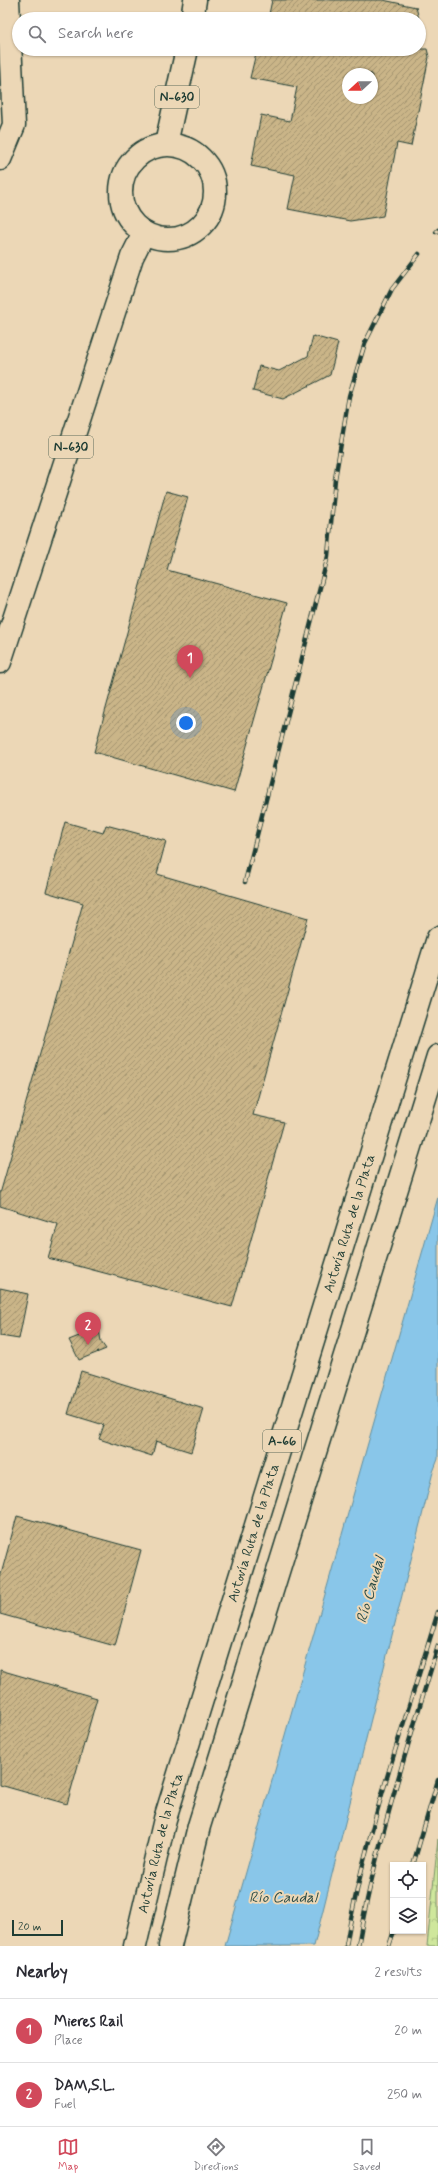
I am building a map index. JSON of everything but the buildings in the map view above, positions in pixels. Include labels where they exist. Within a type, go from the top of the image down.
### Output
[{"type":"main road","points":[[0,159],[14,125],[8,0]]},
{"type":"main road","points":[[193,12],[195,0]]},
{"type":"main road","name":"N-630","points":[[166,144],[185,56]]},
{"type":"main road","points":[[166,144],[188,149],[205,162],[214,182],[214,205],[203,224],[186,236],[164,239],[144,233],[127,216],[120,192],[126,169],[143,151],[166,144]]},
{"type":"main road","name":"N-630","points":[[0,662],[132,257],[144,233]]},
{"type":"main road","name":"Autovía Ruta de la Plata","points":[[135,1946],[165,1818],[438,938]]},
{"type":"main road","name":"A-66","points":[[170,1946],[200,1826],[438,1056]]},
{"type":"green space","points":[[438,1839],[438,1946],[427,1946]]},
{"type":"water","name":"Río Caudal","points":[[438,1197],[438,1459],[433,1472],[314,1946],[225,1946]]},
{"type":"railway","points":[[245,882],[328,556],[335,479],[349,396],[365,343],[392,289],[419,254]]},
{"type":"railway","points":[[346,1946],[354,1903],[375,1819],[438,1612]]},
{"type":"railway","points":[[358,1946],[365,1908],[383,1832],[438,1646]]},
{"type":"railway","points":[[414,1862],[438,1780]]},
{"type":"railway","points":[[389,1946],[393,1934]]},
{"type":"place","name":"Mieres Rail","points":[[190,678]]},
{"type":"place","name":"DAM,S.L.","points":[[88,1345]]}]
